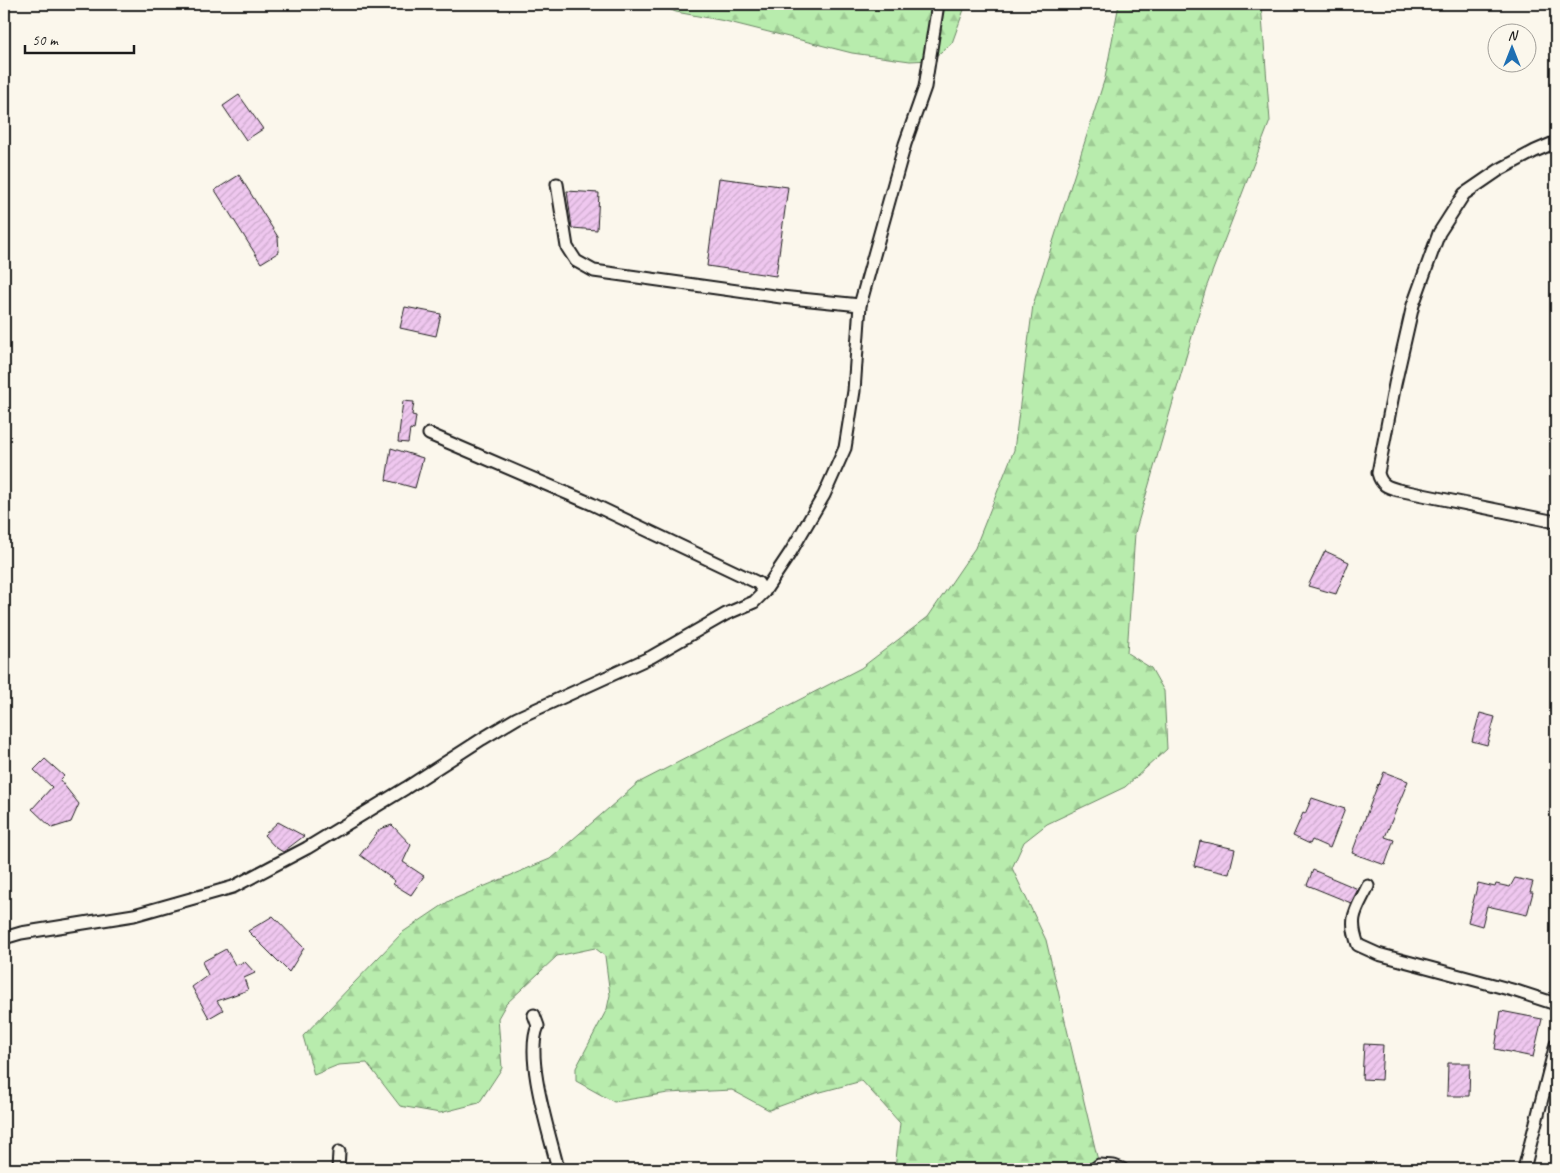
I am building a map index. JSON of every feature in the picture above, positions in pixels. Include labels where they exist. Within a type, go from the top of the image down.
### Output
[{"type":"street","points":[[4,938],[21,933],[134,915],[233,886],[307,848],[518,718],[651,657],[726,614],[754,602],[764,592],[790,553],[824,495],[845,448],[854,391],[860,305],[905,144],[925,87],[938,4]]},
{"type":"street","points":[[1556,142],[1499,170],[1464,194],[1438,233],[1413,304],[1378,473],[1384,486],[1398,490],[1556,522]]},
{"type":"street","points":[[557,184],[567,247],[576,261],[594,271],[781,297],[860,305]]},
{"type":"street","points":[[430,434],[618,516],[758,582],[764,592]]},
{"type":"street","points":[[1368,886],[1354,914],[1353,930],[1358,945],[1378,954],[1499,986],[1556,1004]]},
{"type":"street","points":[[534,1015],[538,1026],[535,1034],[535,1055],[539,1099],[558,1169]]},
{"type":"street","points":[[1524,1169],[1556,1044]]},
{"type":"street","points":[[338,1169],[339,1152]]},
{"type":"street","points":[[1094,1169],[1099,1165],[1114,1166],[1122,1169]]},
{"type":"green space","points":[[657,4],[966,4],[952,43],[931,60],[910,61],[852,53],[725,21],[676,12]]},
{"type":"green space","points":[[1119,4],[1261,4],[1270,121],[1206,288],[1135,533],[1127,653],[1151,668],[1164,691],[1167,749],[1125,787],[1047,824],[1024,842],[1012,868],[1046,940],[1099,1165],[1094,1169],[895,1169],[900,1123],[862,1081],[813,1094],[769,1110],[732,1090],[668,1093],[614,1102],[576,1081],[576,1068],[607,1009],[610,995],[605,956],[595,948],[557,956],[506,1004],[498,1018],[502,1068],[479,1103],[440,1113],[400,1106],[367,1063],[338,1065],[314,1075],[303,1036],[403,932],[449,901],[550,859],[638,783],[861,668],[928,617],[975,548],[1014,450],[1033,305],[1105,78]]},
{"type":"building","points":[[239,95],[263,129],[246,140],[223,106]]},
{"type":"building","points":[[239,175],[278,237],[279,252],[261,263],[215,190]]},
{"type":"building","points":[[719,178],[788,187],[776,276],[707,266]]},
{"type":"building","points":[[567,191],[599,193],[597,230],[572,228]]},
{"type":"building","points":[[405,307],[441,314],[436,336],[400,328]]},
{"type":"building","points":[[403,401],[414,402],[412,415],[416,416],[414,430],[410,429],[408,443],[398,442]]},
{"type":"building","points":[[391,448],[423,458],[415,488],[386,480]]},
{"type":"building","points":[[1325,551],[1349,562],[1336,594],[1308,586]]},
{"type":"building","points":[[1480,713],[1495,717],[1487,745],[1472,741]]},
{"type":"building","points":[[45,759],[64,776],[60,780],[79,804],[71,822],[52,828],[32,809],[52,787],[34,770]]},
{"type":"building","points":[[1384,772],[1408,781],[1385,837],[1394,840],[1385,865],[1352,853]]},
{"type":"building","points":[[1312,798],[1345,809],[1330,848],[1312,840],[1310,844],[1293,836]]},
{"type":"building","points":[[278,822],[304,836],[283,852],[275,847],[264,835]]},
{"type":"building","points":[[392,825],[411,845],[403,862],[424,876],[411,895],[393,884],[395,881],[360,855],[380,829]]},
{"type":"building","points":[[1200,841],[1235,849],[1229,874],[1194,866]]},
{"type":"building","points":[[1313,870],[1358,889],[1351,903],[1307,885]]},
{"type":"building","points":[[1515,878],[1533,882],[1530,892],[1533,892],[1527,915],[1487,906],[1482,926],[1468,922],[1478,883],[1495,887],[1496,884],[1510,887]]},
{"type":"building","points":[[273,916],[304,948],[289,972],[248,931]]},
{"type":"building","points":[[226,949],[235,965],[245,962],[255,973],[244,978],[248,990],[217,1001],[223,1010],[209,1018],[192,987],[208,975],[202,962]]},
{"type":"building","points":[[1501,1011],[1542,1019],[1533,1057],[1495,1049]]},
{"type":"building","points":[[1364,1044],[1383,1045],[1381,1080],[1362,1079]]},
{"type":"building","points":[[1448,1063],[1470,1063],[1469,1096],[1447,1096]]}]
